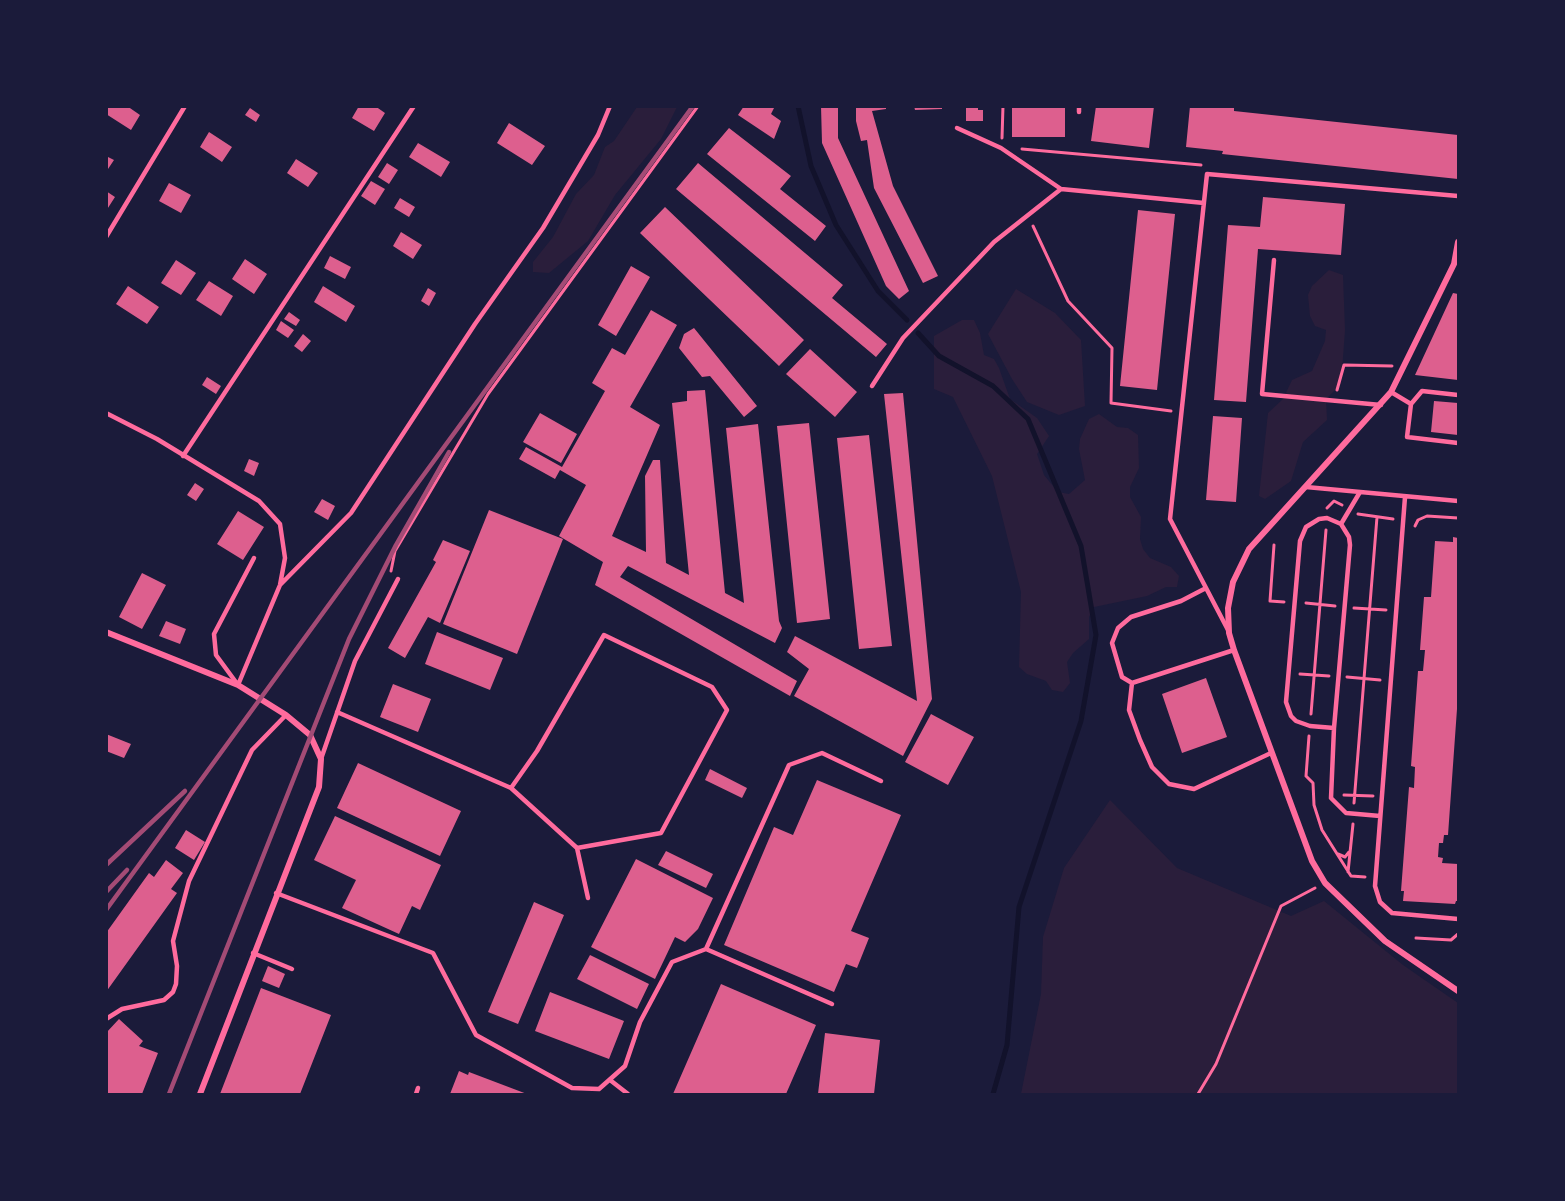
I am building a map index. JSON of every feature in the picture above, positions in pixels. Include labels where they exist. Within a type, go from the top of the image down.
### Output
[{"type":"street","points":[[1458,242],[1454,264],[1391,392],[1249,549],[1233,582],[1228,608],[1229,633],[1234,650],[1312,861],[1325,883],[1385,941],[1458,991]]},
{"type":"street","points":[[106,632],[238,685],[286,715],[310,735],[321,759],[319,787],[276,893],[200,1095]]},
{"type":"lane","points":[[106,237],[185,106]]},
{"type":"lane","points":[[183,456],[414,106]]},
{"type":"lane","points":[[280,585],[351,513],[474,324],[543,228],[598,135],[610,106]]},
{"type":"lane","points":[[957,128],[1001,148],[1061,189],[1204,203]]},
{"type":"lane","points":[[1229,633],[1170,519],[1207,174],[1458,196]]},
{"type":"lane","points":[[872,386],[903,338],[994,242],[1061,189]]},
{"type":"lane","points":[[1274,260],[1262,394],[1380,405]]},
{"type":"lane","points":[[1458,394],[1422,391],[1411,404],[1407,437],[1458,443]]},
{"type":"lane","points":[[1391,392],[1411,404]]},
{"type":"lane","points":[[106,413],[259,501],[280,524],[285,558],[280,585],[238,685]]},
{"type":"lane","points":[[1306,487],[1458,501]]},
{"type":"lane","points":[[1341,524],[1360,492]]},
{"type":"lane","points":[[1405,496],[1375,886],[1380,902],[1400,916],[1458,919]]},
{"type":"lane","points":[[1334,728],[1303,725],[1291,716],[1288,709],[1302,534],[1306,527],[1319,519],[1334,520],[1341,524],[1349,537],[1350,544],[1330,794],[1340,810],[1353,814],[1380,816]]},
{"type":"lane","points":[[238,685],[216,655],[214,634],[254,558]]},
{"type":"lane","points":[[321,759],[355,661],[398,579]]},
{"type":"lane","points":[[1206,588],[1181,601],[1131,617],[1118,628],[1112,643],[1122,677],[1132,683],[1234,650]]},
{"type":"lane","points":[[511,788],[537,751],[604,635],[712,687],[727,710],[661,833],[577,848]]},
{"type":"lane","points":[[1132,683],[1129,710],[1152,767],[1169,784],[1194,789],[1271,753]]},
{"type":"lane","points":[[337,712],[511,788],[577,848],[588,898]]},
{"type":"lane","points":[[106,1019],[122,1009],[164,1000],[173,992],[177,966],[173,941],[189,881],[249,756],[286,715]]},
{"type":"lane","points":[[706,949],[789,765],[822,753],[881,781]]},
{"type":"lane","points":[[276,893],[433,953],[476,1035],[572,1088],[599,1089],[625,1066],[640,1022],[672,962],[706,949],[832,1004]]},
{"type":"lane","points":[[253,953],[292,969]]},
{"type":"lane","points":[[610,1080],[628,1095]]},
{"type":"lane","points":[[416,1095],[418,1088]]},
{"type":"path","points":[[398,579],[390,572],[395,552],[488,394],[698,106]]},
{"type":"path","points":[[1001,148],[1003,106]]},
{"type":"path","points":[[1028,214],[1068,301],[1112,348],[1111,403],[1182,412]]},
{"type":"path","points":[[1334,401],[1344,365],[1403,366]]},
{"type":"path","points":[[1415,527],[1418,520],[1427,516],[1458,518]]},
{"type":"path","points":[[1348,872],[1377,518]]},
{"type":"path","points":[[1274,545],[1270,601],[1396,611]]},
{"type":"path","points":[[1330,794],[1382,797]]},
{"type":"path","points":[[1335,851],[1341,857],[1345,857],[1350,848]]},
{"type":"path","points":[[1198,1095],[1216,1064],[1281,906],[1325,883]]},
{"type":"path","points":[[1416,938],[1451,940],[1458,934]]},
{"type":"shaded area","points":[[637,107],[677,107],[661,139],[615,195],[588,241],[549,273],[533,272],[533,262],[553,237],[576,194],[594,175],[605,147],[614,141]]},
{"type":"shaded area","points":[[1329,270],[1343,275],[1345,330],[1341,384],[1326,399],[1327,420],[1303,442],[1291,481],[1265,499],[1259,496],[1268,413],[1283,399],[1292,380],[1312,371],[1325,341],[1326,330],[1315,326],[1310,316],[1308,295],[1312,286]]},
{"type":"shaded area","points":[[1016,289],[1055,313],[1081,340],[1085,406],[1059,415],[1027,402],[1012,379],[988,334]]},
{"type":"shaded area","points":[[962,320],[974,320],[980,333],[984,355],[994,359],[1010,399],[1037,418],[1049,436],[1037,454],[1044,475],[1058,492],[1069,494],[1085,480],[1079,449],[1080,439],[1089,419],[1099,414],[1117,427],[1128,428],[1138,435],[1139,468],[1130,487],[1130,497],[1141,517],[1140,539],[1143,549],[1150,558],[1171,567],[1179,576],[1177,587],[1166,587],[1147,596],[1094,607],[1089,617],[1089,639],[1073,653],[1067,662],[1070,683],[1063,692],[1052,690],[1046,681],[1027,674],[1019,667],[1021,592],[992,476],[953,397],[934,389],[934,336]]},
{"type":"shaded area","points":[[1110,800],[1177,868],[1291,916],[1324,901],[1403,965],[1458,1003],[1458,1094],[1021,1094],[1041,994],[1043,937],[1064,868]]},
{"type":"building","points":[[106,106],[127,106],[140,115],[131,130],[106,114]]},
{"type":"building","points":[[359,106],[375,106],[385,113],[374,131],[352,118]]},
{"type":"building","points":[[744,106],[775,106],[771,114],[781,121],[774,139],[738,115]]},
{"type":"building","points":[[821,106],[838,106],[838,138],[909,291],[899,299],[886,286],[822,143]]},
{"type":"building","points":[[856,106],[886,106],[886,109],[872,111],[893,186],[938,276],[923,283],[874,188],[867,140],[861,141],[856,121]]},
{"type":"building","points":[[914,106],[942,106],[942,109],[915,110]]},
{"type":"building","points":[[966,106],[978,106],[978,110],[983,110],[983,121],[966,121]]},
{"type":"building","points":[[1012,106],[1065,106],[1065,137],[1012,137]]},
{"type":"building","points":[[1096,106],[1154,106],[1149,148],[1091,141]]},
{"type":"building","points":[[1190,106],[1234,106],[1234,111],[1458,135],[1458,179],[1222,154],[1223,151],[1186,147]]},
{"type":"building","points":[[250,108],[260,115],[256,122],[245,115]]},
{"type":"building","points":[[509,123],[545,146],[532,165],[497,143]]},
{"type":"building","points":[[729,128],[791,176],[780,189],[826,226],[815,241],[707,154]]},
{"type":"building","points":[[209,132],[232,147],[222,162],[200,147]]},
{"type":"building","points":[[418,143],[450,162],[441,177],[409,157]]},
{"type":"building","points":[[106,156],[114,160],[106,172]]},
{"type":"building","points":[[296,159],[318,173],[308,187],[287,173]]},
{"type":"building","points":[[387,163],[398,170],[389,184],[378,177]]},
{"type":"building","points":[[698,163],[843,285],[832,298],[887,344],[876,357],[676,189]]},
{"type":"building","points":[[371,181],[385,189],[375,205],[361,196]]},
{"type":"building","points":[[169,183],[191,195],[181,213],[159,201]]},
{"type":"building","points":[[106,191],[115,197],[106,211]]},
{"type":"building","points":[[1263,197],[1345,204],[1341,255],[1258,249],[1246,402],[1214,400],[1228,225],[1260,227]]},
{"type":"building","points":[[400,198],[415,207],[409,217],[394,208]]},
{"type":"building","points":[[665,207],[804,340],[779,366],[640,233]]},
{"type":"building","points":[[1138,210],[1175,214],[1157,390],[1120,386]]},
{"type":"building","points":[[401,232],[422,245],[413,259],[393,246]]},
{"type":"building","points":[[330,256],[351,267],[345,279],[324,268]]},
{"type":"building","points":[[245,259],[267,274],[254,294],[232,279]]},
{"type":"building","points":[[176,260],[196,273],[181,295],[161,283]]},
{"type":"building","points":[[631,266],[650,277],[616,336],[598,325]]},
{"type":"building","points":[[209,281],[233,296],[221,316],[196,300]]},
{"type":"building","points":[[128,286],[159,307],[147,324],[116,304]]},
{"type":"building","points":[[323,286],[355,306],[346,322],[314,302]]},
{"type":"building","points":[[428,288],[436,293],[429,306],[421,301]]},
{"type":"building","points":[[1453,293],[1458,294],[1458,380],[1415,375]]},
{"type":"building","points":[[651,310],[677,325],[630,407],[660,425],[612,536],[646,552],[645,476],[653,460],[660,460],[666,563],[689,575],[672,403],[687,401],[687,391],[705,390],[725,593],[744,603],[726,428],[758,424],[779,621],[782,628],[775,643],[628,566],[620,577],[797,681],[790,696],[595,585],[603,562],[559,536],[586,485],[560,470],[555,479],[519,459],[526,447],[562,467],[605,391],[592,383],[612,348],[625,355]]},
{"type":"building","points":[[289,312],[300,320],[296,326],[284,319]]},
{"type":"building","points":[[281,321],[294,330],[288,338],[276,330]]},
{"type":"building","points":[[694,328],[757,406],[744,417],[710,376],[702,377],[679,348],[684,334]]},
{"type":"building","points":[[303,334],[311,341],[302,352],[294,346]]},
{"type":"building","points":[[810,349],[857,392],[835,417],[786,374]]},
{"type":"building","points":[[207,377],[221,386],[216,394],[202,385]]},
{"type":"building","points":[[903,393],[932,699],[903,756],[794,696],[809,669],[787,652],[795,636],[917,701],[884,394]]},
{"type":"building","points":[[1434,401],[1458,403],[1458,435],[1431,432]]},
{"type":"building","points":[[540,413],[577,434],[561,463],[523,442]]},
{"type":"building","points":[[1213,416],[1242,418],[1236,502],[1206,500]]},
{"type":"building","points":[[809,423],[830,619],[797,623],[777,426]]},
{"type":"building","points":[[869,435],[892,646],[859,649],[837,438]]},
{"type":"building","points":[[249,459],[259,463],[254,476],[244,471]]},
{"type":"building","points":[[195,483],[204,489],[196,501],[187,495]]},
{"type":"building","points":[[322,499],[335,506],[328,520],[314,512]]},
{"type":"building","points":[[489,510],[563,539],[517,654],[443,624]]},
{"type":"building","points":[[238,511],[264,527],[243,560],[217,544]]},
{"type":"building","points":[[1453,537],[1458,538],[1458,695],[1448,835],[1444,835],[1443,843],[1439,843],[1438,857],[1443,858],[1442,863],[1458,864],[1458,901],[1455,904],[1403,901],[1404,891],[1401,891],[1409,787],[1414,788],[1415,767],[1411,766],[1418,671],[1423,671],[1425,650],[1420,650],[1424,597],[1431,597],[1435,541],[1453,542]]},
{"type":"building","points":[[443,540],[470,551],[440,623],[428,617],[405,658],[388,648],[436,562],[433,560]]},
{"type":"building","points":[[142,573],[166,585],[142,629],[119,617]]},
{"type":"building","points":[[166,621],[186,629],[180,644],[159,636]]},
{"type":"building","points":[[437,632],[503,658],[490,690],[425,664]]},
{"type":"building","points":[[1206,678],[1227,737],[1182,753],[1162,694]]},
{"type":"building","points":[[393,684],[431,699],[418,732],[380,717]]},
{"type":"building","points":[[931,714],[974,737],[948,785],[905,762]]},
{"type":"building","points":[[106,734],[131,744],[124,758],[106,751]]},
{"type":"building","points":[[358,763],[461,811],[440,856],[337,808]]},
{"type":"building","points":[[710,769],[747,788],[742,798],[705,780]]},
{"type":"building","points":[[817,780],[901,815],[851,931],[869,938],[857,968],[846,964],[834,992],[724,945],[774,827],[793,835]]},
{"type":"building","points":[[335,816],[441,865],[420,910],[412,906],[399,934],[342,908],[356,880],[314,860]]},
{"type":"building","points":[[186,830],[205,842],[194,860],[175,848]]},
{"type":"building","points":[[666,851],[713,874],[706,888],[658,865]]},
{"type":"building","points":[[636,859],[713,898],[698,929],[685,942],[675,937],[655,979],[591,947]]},
{"type":"building","points":[[166,860],[183,873],[171,889],[177,893],[106,992],[106,933],[149,873],[154,877]]},
{"type":"building","points":[[534,902],[564,915],[518,1024],[488,1012]]},
{"type":"building","points":[[590,955],[649,984],[637,1009],[577,979]]},
{"type":"building","points":[[268,966],[285,974],[279,988],[262,981]]},
{"type":"building","points":[[721,984],[816,1025],[786,1094],[673,1094]]},
{"type":"building","points":[[261,988],[331,1015],[300,1094],[220,1094]]},
{"type":"building","points":[[550,992],[624,1021],[609,1059],[535,1031]]},
{"type":"building","points":[[119,1019],[143,1041],[139,1046],[158,1053],[142,1094],[106,1094],[106,1033]]},
{"type":"building","points":[[825,1033],[880,1040],[874,1094],[818,1094]]},
{"type":"building","points":[[459,1071],[468,1075],[469,1072],[527,1094],[450,1094]]},
{"type":"waterway","points":[[798,106],[811,166],[836,225],[878,291],[907,320]]},
{"type":"waterway","points":[[918,333],[939,356],[993,386],[1028,419],[1081,546],[1096,635],[1081,721],[1019,907],[1007,1045],[993,1094]]},
{"type":"railway","points":[[106,910],[693,106]]},
{"type":"railway","points":[[169,1094],[349,639],[396,545],[449,452]]},
{"type":"railway","points":[[106,865],[185,791]]},
{"type":"railway","points":[[106,892],[127,870]]}]
